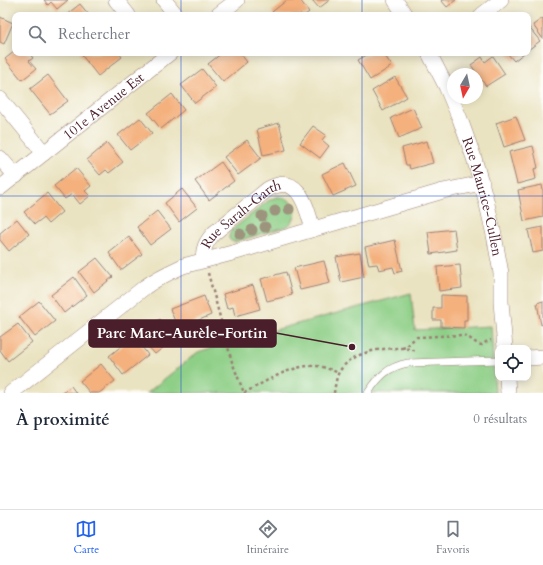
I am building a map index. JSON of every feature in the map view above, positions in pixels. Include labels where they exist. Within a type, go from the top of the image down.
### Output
[{"type":"street","points":[[116,0],[126,12]]},
{"type":"street","points":[[164,0],[174,12]]},
{"type":"street","points":[[222,12],[237,0]]},
{"type":"street","points":[[395,0],[403,12]]},
{"type":"street","points":[[486,12],[501,0]]},
{"type":"street","name":"101e Avenue Est","points":[[0,188],[162,56]]},
{"type":"street","name":"Rue Maurice-Cullen","points":[[431,56],[460,119],[482,183],[501,273],[501,302],[505,345]]},
{"type":"street","points":[[0,99],[44,153]]},
{"type":"street","points":[[0,158],[16,176]]},
{"type":"street","name":"Rue Sarah-Garth","points":[[11,393],[152,282],[167,273],[183,266],[206,265],[236,252],[443,191],[482,183]]},
{"type":"street","name":"Rue Sarah-Garth","points":[[206,265],[204,247],[210,237],[268,189],[278,184],[287,184],[295,188],[308,212],[314,230]]},
{"type":"street","points":[[531,358],[543,357]]},
{"type":"street","points":[[507,381],[508,393]]},
{"type":"lane","points":[[368,393],[383,374],[389,369],[402,364],[495,360]]},
{"type":"path","points":[[206,265],[229,351],[244,393],[278,375],[307,366],[316,366],[339,373]]},
{"type":"path","points":[[402,348],[406,347],[414,339],[421,337],[462,335],[468,337],[476,344],[482,345],[491,340]]},
{"type":"path","points":[[334,393],[336,380],[339,373],[347,362],[357,356],[380,349],[402,348],[422,352]]},
{"type":"green space","points":[[276,197],[287,199],[294,207],[295,216],[288,226],[234,242],[230,240],[229,235],[233,229],[268,201]]},
{"type":"green space","points":[[411,293],[415,330],[491,326],[495,393],[147,393],[198,352]]},
{"type":"building","points":[[44,0],[68,0],[57,9],[51,2],[48,5]]},
{"type":"building","points":[[287,0],[300,0],[309,12],[272,12]]},
{"type":"building","points":[[312,0],[330,0],[319,8]]},
{"type":"building","points":[[441,0],[456,0],[447,7]]},
{"type":"building","points":[[80,4],[87,12],[70,12]]},
{"type":"building","points":[[0,17],[12,23],[12,25],[4,44],[0,42]]},
{"type":"building","points":[[543,18],[543,39],[533,25]]},
{"type":"building","points":[[531,30],[540,41],[531,48]]},
{"type":"building","points":[[12,53],[12,56],[31,56],[33,58],[29,61],[36,69],[22,80],[5,59]]},
{"type":"building","points":[[82,56],[121,56],[122,57],[98,76]]},
{"type":"building","points":[[218,56],[242,56],[247,62],[223,82],[208,64]]},
{"type":"building","points":[[365,56],[385,56],[392,66],[370,80],[358,60]]},
{"type":"building","points":[[493,56],[505,74],[486,86],[483,82],[483,68],[473,68],[471,65],[482,57],[485,62]]},
{"type":"building","points":[[510,56],[520,56],[514,61]]},
{"type":"building","points":[[202,69],[216,87],[195,103],[181,85]]},
{"type":"building","points":[[48,75],[68,101],[50,114],[30,89]]},
{"type":"building","points":[[395,77],[407,97],[383,111],[372,91]]},
{"type":"building","points":[[172,94],[184,110],[161,129],[148,113]]},
{"type":"building","points":[[413,108],[422,128],[399,138],[391,118]]},
{"type":"building","points":[[516,116],[525,140],[504,147],[496,123]]},
{"type":"building","points":[[140,118],[152,133],[130,150],[118,135]]},
{"type":"building","points":[[279,123],[286,150],[263,155],[257,129]]},
{"type":"building","points":[[313,126],[326,135],[322,140],[329,146],[320,158],[300,143]]},
{"type":"building","points":[[247,140],[261,158],[238,175],[224,157]]},
{"type":"building","points":[[427,141],[433,163],[410,169],[409,165],[406,165],[402,148]]},
{"type":"building","points":[[107,143],[123,162],[109,173],[106,170],[100,175],[87,160]]},
{"type":"building","points":[[533,146],[538,168],[534,169],[536,179],[517,184],[509,152]]},
{"type":"building","points":[[221,162],[234,181],[209,200],[195,181]]},
{"type":"building","points":[[345,163],[356,186],[333,196],[322,174]]},
{"type":"building","points":[[76,168],[91,186],[85,191],[90,196],[80,204],[72,194],[65,199],[54,186]]},
{"type":"building","points":[[542,185],[543,217],[524,221],[518,190]]},
{"type":"building","points":[[182,189],[197,208],[179,222],[165,203]]},
{"type":"building","points":[[47,193],[62,212],[48,224],[43,218],[35,224],[24,212]]},
{"type":"building","points":[[157,211],[171,229],[150,245],[137,227]]},
{"type":"building","points":[[17,219],[29,234],[9,251],[0,240],[0,233]]},
{"type":"building","points":[[543,227],[543,251],[533,253],[528,230]]},
{"type":"building","points":[[454,229],[457,250],[431,254],[428,232]]},
{"type":"building","points":[[129,237],[142,254],[121,270],[109,253]]},
{"type":"building","points":[[395,240],[402,271],[395,273],[393,267],[379,270],[377,264],[369,265],[365,247]]},
{"type":"building","points":[[360,253],[364,277],[341,282],[336,257]]},
{"type":"building","points":[[97,258],[113,277],[94,292],[79,272]]},
{"type":"building","points":[[324,261],[330,283],[300,290],[294,268]]},
{"type":"building","points":[[460,265],[462,288],[439,291],[437,267]]},
{"type":"building","points":[[286,272],[292,295],[267,301],[261,279]]},
{"type":"building","points":[[74,277],[87,295],[64,313],[51,295]]},
{"type":"building","points":[[253,285],[260,309],[235,316],[233,307],[227,309],[223,294]]},
{"type":"building","points":[[441,295],[467,296],[467,320],[464,320],[464,328],[441,327],[441,320],[433,320],[433,308],[441,308]]},
{"type":"building","points":[[204,296],[211,315],[178,329],[170,309]]},
{"type":"building","points":[[39,301],[55,321],[35,337],[19,317]]},
{"type":"building","points":[[543,301],[543,324],[541,325],[537,303]]},
{"type":"building","points":[[160,319],[176,337],[155,354],[139,336]]},
{"type":"building","points":[[18,324],[32,342],[8,361],[0,350],[0,337]]},
{"type":"building","points":[[134,336],[148,355],[123,375],[109,356]]},
{"type":"building","points":[[101,364],[115,381],[99,393],[90,393],[80,381]]},
{"type":"building","points":[[71,386],[76,393],[62,393]]},
{"type":"place","name":"Parc Marc-Aurèle-Fortin","points":[[352,347]]}]
